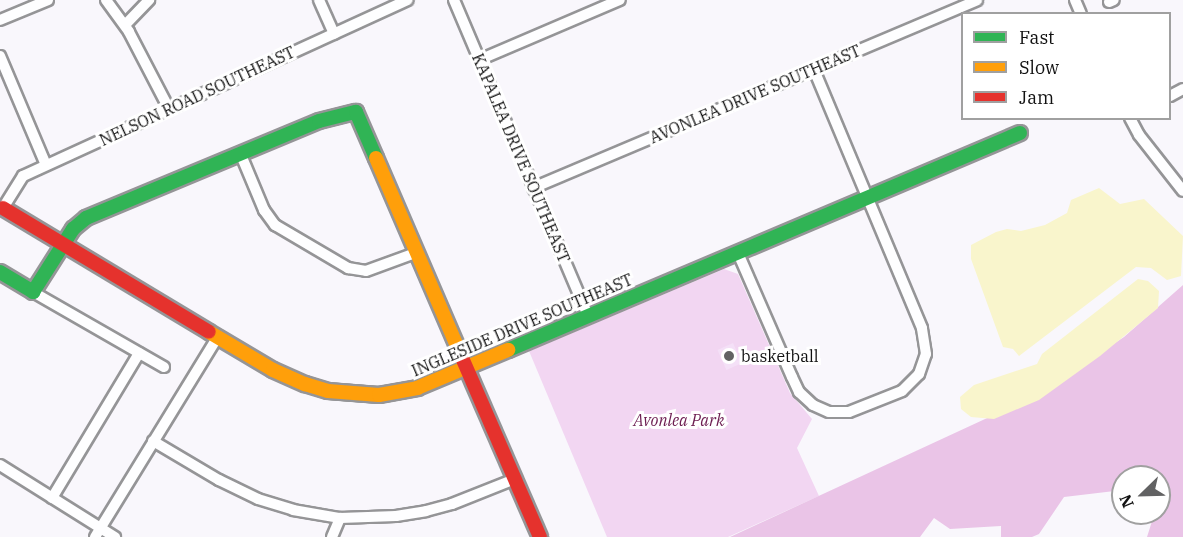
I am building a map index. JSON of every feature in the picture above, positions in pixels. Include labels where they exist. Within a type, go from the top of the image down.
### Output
[{"type":"street","points":[[0,20],[48,0]]},
{"type":"street","points":[[106,0],[125,25],[169,109]]},
{"type":"street","points":[[125,25],[149,0]]},
{"type":"street","points":[[319,0],[334,34]]},
{"type":"street","name":"NELSON ROAD SOUTHEAST","points":[[2,208],[23,176],[408,0]]},
{"type":"street","name":"KAPALEA DRIVE SOUTHEAST","points":[[454,0],[588,316]]},
{"type":"street","points":[[479,60],[620,0]]},
{"type":"street","name":"AVONLEA DRIVE SOUTHEAST","points":[[533,188],[977,0]]},
{"type":"street","points":[[0,56],[46,165]]},
{"type":"street","points":[[738,254],[792,377],[806,400],[822,410],[837,414],[849,412],[896,394],[911,385],[919,374],[926,354],[922,328],[814,70]]},
{"type":"street","points":[[33,292],[74,229],[86,218],[319,121],[356,112],[468,366],[540,537]]},
{"type":"street","points":[[1131,120],[1139,135],[1183,191]]},
{"type":"street","name":"INGLESIDE DRIVE SOUTHEAST","points":[[2,208],[293,380],[341,393],[379,395],[405,391],[468,366],[1020,134]]},
{"type":"street","points":[[242,155],[264,210],[275,225],[348,268],[366,271],[418,252]]},
{"type":"street","points":[[0,272],[164,367]]},
{"type":"street","points":[[98,533],[218,336]]},
{"type":"street","points":[[52,498],[139,353]]},
{"type":"street","points":[[153,441],[219,480],[258,499],[293,510],[340,518],[396,516],[426,511],[452,504],[515,479]]},
{"type":"street","points":[[0,465],[90,522],[98,533],[115,537]]},
{"type":"street","points":[[332,537],[340,518]]},
{"type":"green space","name":"Avonlea Park","points":[[724,269],[738,274],[790,393],[812,419],[797,448],[819,496],[728,537],[607,537],[529,351]]},
{"type":"shaded area","points":[[1099,188],[1120,204],[1144,199],[1183,236],[1181,276],[1167,280],[1151,268],[1136,267],[1019,356],[1013,349],[1003,347],[971,259],[971,245],[1007,229],[1021,231],[1045,225],[1067,213],[1071,200]]},
{"type":"shaded area","points":[[1138,279],[1148,281],[1159,291],[1158,308],[1100,356],[1039,400],[994,419],[971,417],[961,409],[960,397],[974,385],[1037,364],[1042,354]]},
{"type":"shaded area","points":[[1183,285],[1183,537],[1147,537],[1151,525],[1171,525],[1171,465],[1111,465],[1111,491],[1064,497],[1039,534],[1032,537],[1001,537],[1001,526],[950,529],[934,518],[920,537],[730,537],[1035,396],[1124,337]]},
{"type":"shaded area","name":"basketball","points":[[733,343],[742,363],[726,370],[717,350]]},
{"type":"traffic: fast","points":[[0,272],[33,292],[73,229],[86,218],[319,121],[356,112],[376,158]]},
{"type":"traffic: fast","points":[[508,350],[1020,133]]},
{"type":"traffic: slow","points":[[376,158],[463,360]]},
{"type":"traffic: slow","points":[[209,332],[273,370],[305,384],[328,391],[379,395],[417,388],[508,350]]},
{"type":"traffic: jam","points":[[3,208],[209,332]]},
{"type":"traffic: jam","points":[[463,360],[540,537]]},
{"type":"place","name":"basketball","points":[[729,356]]}]
